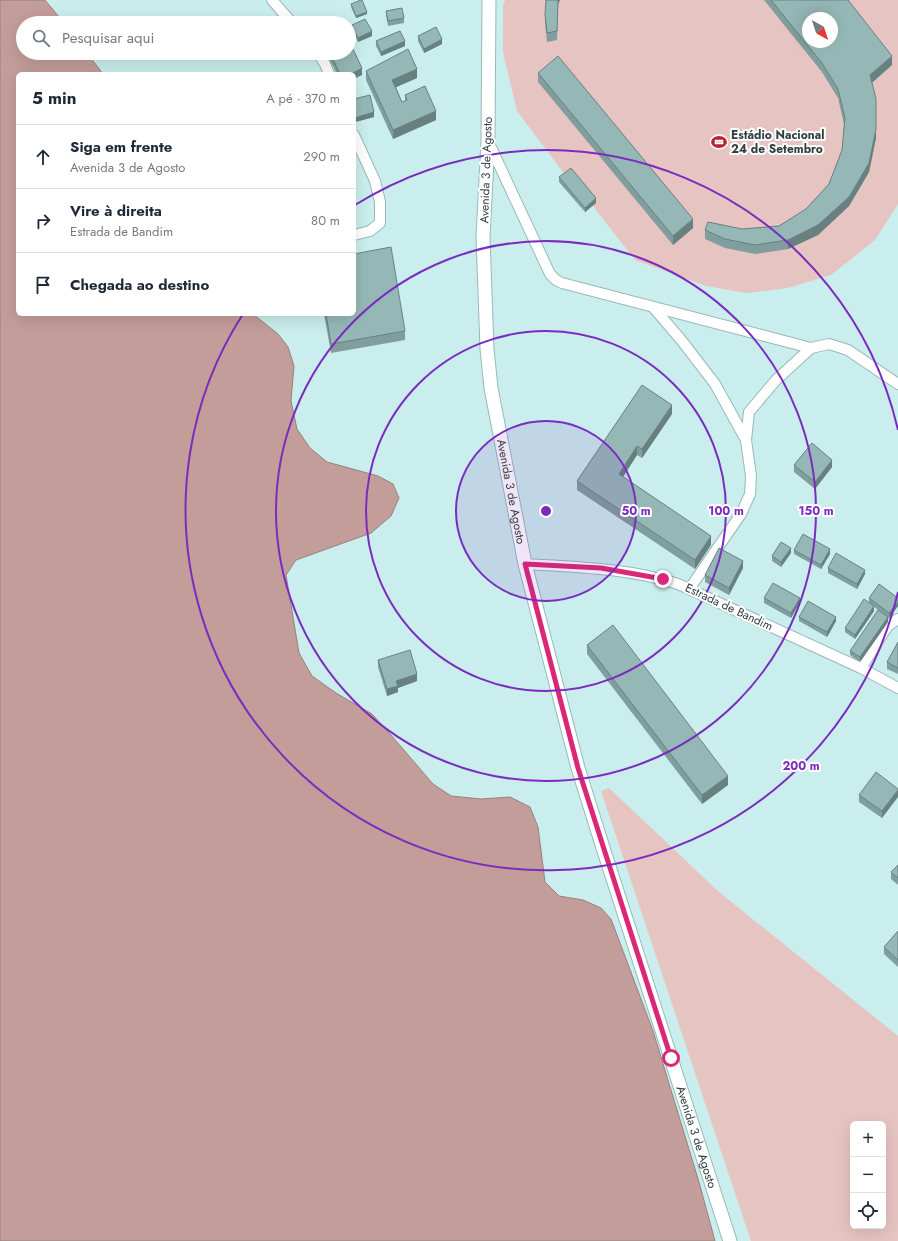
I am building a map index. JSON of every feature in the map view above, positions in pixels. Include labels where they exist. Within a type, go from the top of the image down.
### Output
[{"type":"street","points":[[272,0],[286,16]]},
{"type":"street","name":"Avenida 3 de Agosto","points":[[489,0],[488,141],[483,237],[487,349],[491,388],[525,564],[578,768],[730,1241]]},
{"type":"street","points":[[322,60],[328,72]]},
{"type":"street","points":[[356,139],[375,181],[380,202],[380,223],[370,231],[356,234]]},
{"type":"street","points":[[488,141],[550,274],[556,280],[811,348],[829,344],[848,350],[898,384]]},
{"type":"street","points":[[653,307],[682,341],[715,384],[746,440]]},
{"type":"street","points":[[690,588],[741,514],[750,494],[751,476],[746,440],[749,412],[776,380],[811,348]]},
{"type":"street","name":"Estrada de Bandim","points":[[525,564],[601,568],[663,579],[690,588],[861,668],[898,688]]},
{"type":"street","points":[[861,668],[884,630],[898,619]]},
{"type":"shaded area","points":[[0,0],[45,0],[58,16],[16,16],[16,60],[92,60],[101,72],[16,72],[16,316],[256,316],[278,334],[288,347],[294,366],[291,401],[297,429],[310,448],[327,462],[378,476],[393,484],[399,498],[391,516],[371,533],[296,560],[286,575],[299,653],[312,676],[336,693],[372,714],[433,784],[451,796],[481,799],[510,797],[530,807],[538,827],[545,882],[559,896],[583,900],[601,908],[611,919],[653,1031],[699,1182],[715,1241],[0,1241]]},
{"type":"shaded area","name":"Estádio Nacional 24 de Setembro","points":[[505,0],[898,0],[898,204],[875,240],[831,275],[788,288],[747,293],[706,286],[635,260],[593,206],[566,176],[517,111],[503,52],[503,6]]},
{"type":"shaded area","points":[[609,788],[719,892],[898,1036],[898,1241],[751,1241],[601,791]]},
{"type":"building","points":[[361,0],[367,12],[356,16],[351,4]]},
{"type":"building","points":[[546,0],[558,0],[557,31],[547,33],[545,14]]},
{"type":"building","points":[[771,0],[848,0],[892,56],[870,75],[876,99],[876,129],[869,163],[849,197],[818,225],[788,240],[755,245],[725,239],[705,230],[708,222],[742,229],[779,226],[806,209],[829,184],[842,150],[845,118],[838,89],[822,63],[810,48],[838,48],[838,12],[802,12],[802,38]]},
{"type":"building","points":[[402,8],[404,18],[388,21],[386,11]]},
{"type":"building","points":[[365,19],[372,31],[358,38],[356,34],[356,23]]},
{"type":"building","points":[[436,27],[442,39],[424,49],[418,36]]},
{"type":"building","points":[[400,31],[405,41],[381,52],[376,41]]},
{"type":"building","points":[[408,49],[417,69],[392,80],[402,102],[407,100],[405,95],[425,86],[436,111],[393,130],[366,71]]},
{"type":"building","points":[[356,56],[362,68],[355,72],[339,72],[333,60],[356,60]]},
{"type":"building","points":[[558,56],[693,219],[673,236],[538,73]]},
{"type":"building","points":[[370,95],[374,112],[356,118],[356,98]]},
{"type":"building","points":[[571,168],[596,198],[585,208],[559,177]]},
{"type":"building","points":[[391,247],[405,331],[331,344],[326,316],[356,316],[356,254]]},
{"type":"building","points":[[642,385],[672,405],[642,449],[637,446],[619,474],[711,536],[695,560],[577,481]]},
{"type":"building","points":[[812,443],[832,460],[815,482],[794,465]]},
{"type":"building","points":[[803,534],[830,549],[821,565],[794,550]]},
{"type":"building","points":[[781,542],[791,548],[781,562],[772,556]]},
{"type":"building","points":[[719,548],[743,561],[729,588],[705,575]]},
{"type":"building","points":[[836,553],[865,570],[857,584],[828,568]]},
{"type":"building","points":[[773,583],[800,598],[791,613],[764,598]]},
{"type":"building","points":[[879,584],[898,598],[898,602],[889,613],[869,598]]},
{"type":"building","points":[[864,599],[874,606],[855,635],[845,628]]},
{"type":"building","points":[[808,601],[836,617],[827,632],[799,617]]},
{"type":"building","points":[[878,610],[888,617],[860,657],[850,651]]},
{"type":"building","points":[[613,625],[728,776],[702,795],[587,645]]},
{"type":"building","points":[[898,642],[898,668],[887,662]]},
{"type":"building","points":[[410,650],[417,674],[396,681],[398,686],[387,689],[378,660]]},
{"type":"building","points":[[876,772],[898,789],[882,811],[859,795]]},
{"type":"building","points":[[898,865],[898,878],[891,872]]},
{"type":"building","points":[[898,931],[898,960],[884,947]]},
{"type":"place","name":"Estádio Nacional 24 de Setembro","points":[[719,142]]},
{"type":"route","points":[[663,579],[601,568],[525,564],[578,768],[671,1058]]}]
